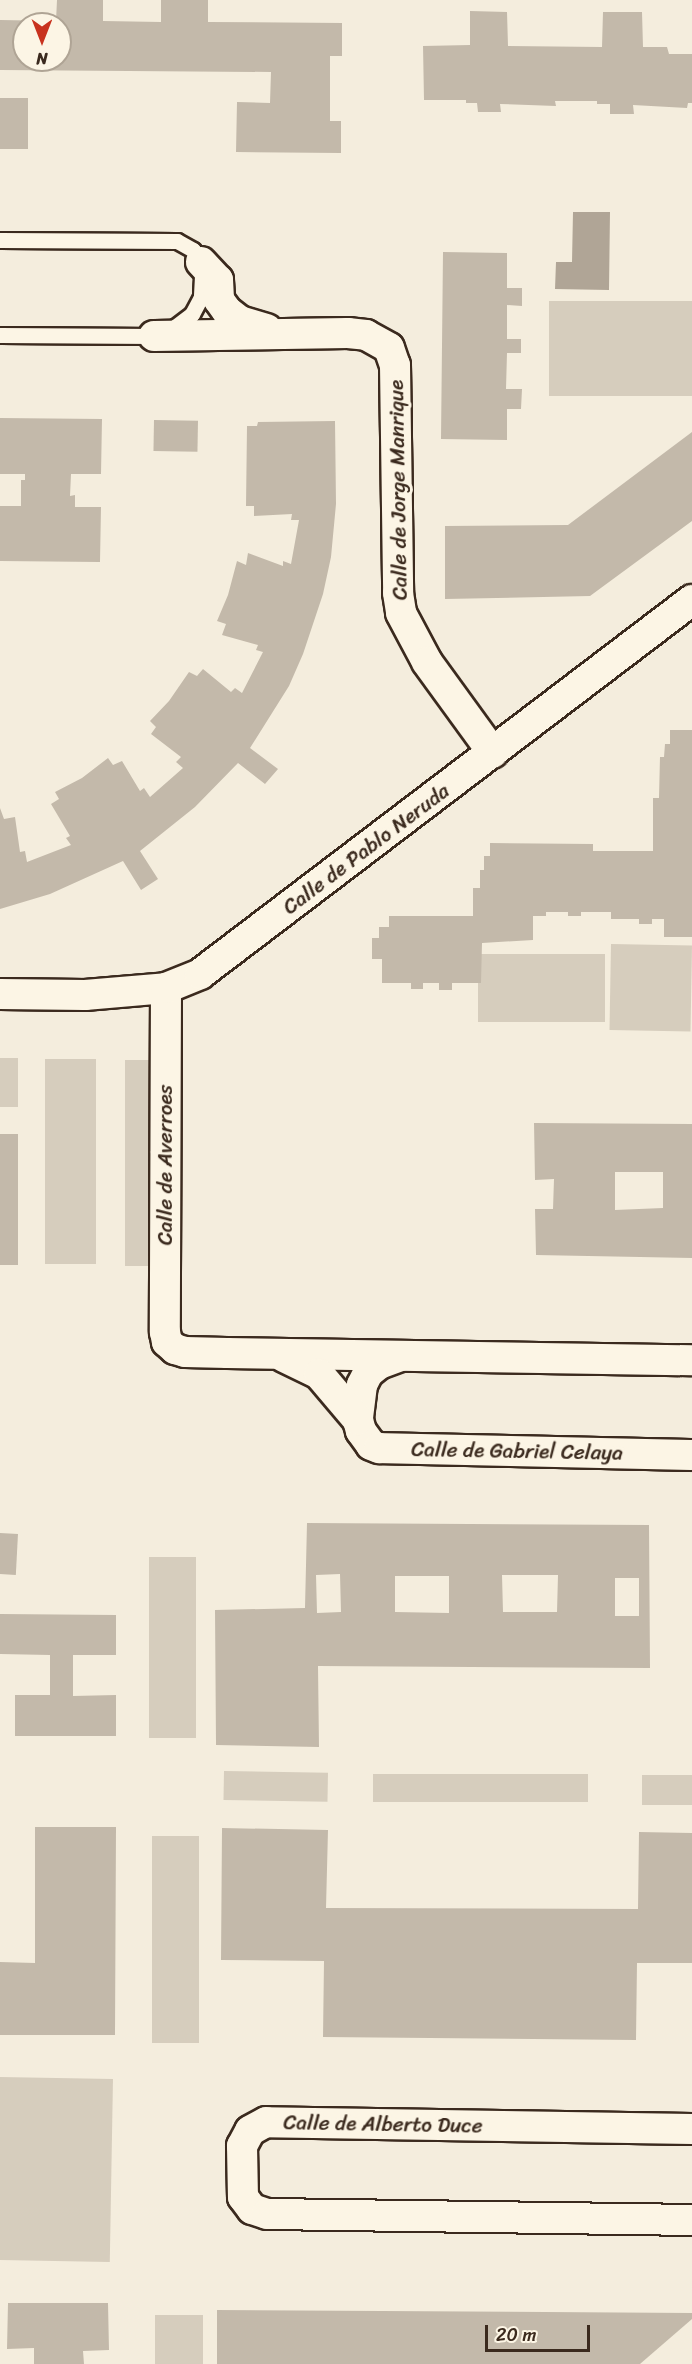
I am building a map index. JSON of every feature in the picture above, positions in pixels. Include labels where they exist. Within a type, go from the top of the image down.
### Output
[{"type":"street","points":[[201,262],[218,280],[219,300],[227,311],[240,321],[282,333]]},
{"type":"street","points":[[154,336],[282,333]]},
{"type":"street","name":"Calle de Jorge Manrique","points":[[282,333],[366,335],[389,348],[394,365],[398,592],[401,613],[427,662],[493,753]]},
{"type":"street","name":"Calle de Pablo Neruda","points":[[0,994],[85,995],[166,988],[200,974],[692,600]]},
{"type":"street","name":"Calle de Averroes","points":[[166,988],[165,1277],[167,1342]]},
{"type":"street","name":"Calle de Gabriel Celaya","points":[[167,1342],[175,1349],[185,1352],[692,1360]]},
{"type":"street","name":"Calle de Gabriel Celaya","points":[[276,1354],[319,1374],[358,1420],[364,1438],[371,1445],[379,1448],[692,1455]]},
{"type":"street","name":"Calle de Gabriel Celaya","points":[[358,1420],[362,1385],[368,1373],[379,1365],[404,1355]]},
{"type":"street","name":"Calle de Alberto Duce","points":[[683,2216],[267,2214],[252,2209],[243,2198],[242,2146],[250,2131],[266,2122],[692,2129]]},
{"type":"lane","points":[[0,240],[177,242],[193,250],[201,262],[201,297],[192,314],[175,327],[154,336],[0,335]]},
{"type":"shaded area","points":[[573,212],[610,212],[609,290],[555,289],[556,262],[572,262]]},
{"type":"shaded area","points":[[549,301],[692,301],[692,396],[549,396]]},
{"type":"shaded area","points":[[611,944],[692,945],[690,1031],[609,1030]]},
{"type":"shaded area","points":[[478,954],[605,954],[605,1022],[478,1022]]},
{"type":"shaded area","points":[[0,1058],[18,1058],[18,1107],[0,1107]]},
{"type":"shaded area","points":[[45,1059],[96,1059],[96,1264],[45,1264]]},
{"type":"shaded area","points":[[125,1060],[154,1060],[154,1266],[125,1266]]},
{"type":"shaded area","points":[[149,1557],[196,1557],[196,1738],[149,1738]]},
{"type":"shaded area","points":[[224,1771],[328,1773],[327,1802],[223,1800]]},
{"type":"shaded area","points":[[373,1774],[588,1774],[588,1802],[373,1802]]},
{"type":"shaded area","points":[[642,1775],[692,1775],[692,1805],[642,1805]]},
{"type":"shaded area","points":[[152,1836],[199,1836],[199,2043],[152,2043]]},
{"type":"shaded area","points":[[0,2077],[113,2079],[110,2262],[0,2260]]},
{"type":"shaded area","points":[[155,2315],[203,2315],[203,2364],[155,2364]]},
{"type":"building","points":[[57,0],[103,0],[103,21],[161,22],[161,0],[208,0],[208,22],[342,23],[342,56],[330,56],[330,121],[341,121],[341,153],[236,152],[237,102],[270,103],[271,72],[72,71],[72,12],[56,12]]},
{"type":"building","points":[[470,11],[507,12],[508,46],[602,47],[603,12],[642,12],[643,47],[667,47],[669,54],[692,54],[692,103],[688,103],[687,108],[633,105],[634,114],[610,114],[610,104],[597,104],[597,101],[555,101],[556,106],[500,104],[501,112],[478,112],[477,103],[466,103],[466,100],[424,100],[423,46],[470,45]]},
{"type":"building","points":[[0,20],[12,20],[12,70],[0,70]]},
{"type":"building","points":[[0,98],[28,98],[28,149],[0,149]]},
{"type":"building","points":[[443,252],[507,253],[507,288],[522,288],[522,306],[507,305],[507,339],[521,339],[521,353],[507,353],[506,389],[522,389],[521,409],[507,409],[507,440],[441,439]]},
{"type":"building","points":[[0,418],[102,419],[101,474],[71,474],[70,496],[75,495],[75,507],[101,507],[100,562],[0,561],[0,506],[21,506],[21,480],[25,480],[25,474],[0,474]]},
{"type":"building","points":[[154,420],[198,421],[197,452],[153,451]]},
{"type":"building","points":[[335,421],[336,504],[331,557],[323,594],[303,654],[289,686],[250,748],[278,769],[265,784],[238,763],[195,807],[140,851],[158,879],[141,890],[123,861],[50,894],[0,909],[0,808],[4,819],[15,817],[20,852],[25,851],[27,862],[71,845],[66,838],[70,836],[51,804],[59,799],[55,792],[82,778],[108,758],[113,765],[122,761],[140,791],[144,788],[150,797],[183,768],[176,762],[181,757],[151,734],[156,727],[150,721],[169,701],[189,672],[197,676],[203,669],[231,692],[235,688],[242,693],[263,652],[256,650],[258,645],[222,635],[226,624],[217,621],[228,595],[237,561],[246,565],[248,553],[283,566],[283,561],[291,564],[299,520],[291,520],[292,514],[254,516],[254,506],[246,506],[247,426],[257,426],[258,422]]},
{"type":"building","points":[[692,432],[692,521],[590,596],[445,599],[445,526],[568,525]]},
{"type":"building","points":[[670,730],[692,730],[692,937],[664,937],[664,919],[652,919],[652,924],[639,924],[639,919],[611,919],[611,912],[581,912],[581,916],[568,916],[568,912],[546,912],[546,916],[533,916],[533,940],[482,943],[481,983],[452,983],[452,990],[439,990],[439,983],[423,983],[423,989],[411,989],[411,983],[382,983],[382,959],[372,959],[372,938],[379,938],[379,927],[389,927],[389,916],[473,916],[473,888],[480,888],[480,870],[484,870],[484,856],[490,856],[490,843],[593,844],[593,851],[653,851],[653,798],[659,798],[660,757],[664,757],[665,744],[670,744]]},
{"type":"building","points":[[534,1123],[692,1124],[692,1258],[536,1255],[535,1209],[553,1209],[554,1179],[535,1180]],"holes":[[[615,1172],[663,1172],[663,1208],[615,1210]]]},
{"type":"building","points":[[0,1134],[18,1134],[18,1265],[0,1265]]},
{"type":"building","points":[[307,1523],[649,1525],[650,1668],[318,1666],[319,1747],[216,1745],[215,1610],[305,1608]],"holes":[[[340,1574],[341,1612],[317,1613],[316,1575]],[[502,1575],[558,1575],[557,1612],[503,1612]],[[395,1576],[449,1576],[449,1613],[395,1612]],[[615,1578],[639,1578],[639,1616],[615,1616]]]},
{"type":"building","points":[[0,1533],[18,1534],[16,1575],[0,1574]]},
{"type":"building","points":[[0,1614],[116,1615],[116,1655],[73,1655],[73,1696],[116,1695],[116,1736],[15,1736],[15,1695],[50,1695],[50,1655],[0,1654]]},
{"type":"building","points":[[35,1827],[116,1827],[115,2035],[0,2035],[0,1962],[35,1963]]},
{"type":"building","points":[[222,1828],[328,1830],[326,1908],[638,1909],[639,1832],[692,1833],[692,1963],[637,1963],[636,2040],[323,2037],[324,1961],[221,1960]]},
{"type":"building","points":[[8,2303],[108,2303],[109,2350],[83,2351],[84,2364],[34,2364],[34,2348],[7,2349]]},
{"type":"building","points":[[217,2310],[692,2313],[692,2319],[640,2364],[217,2364]]}]
